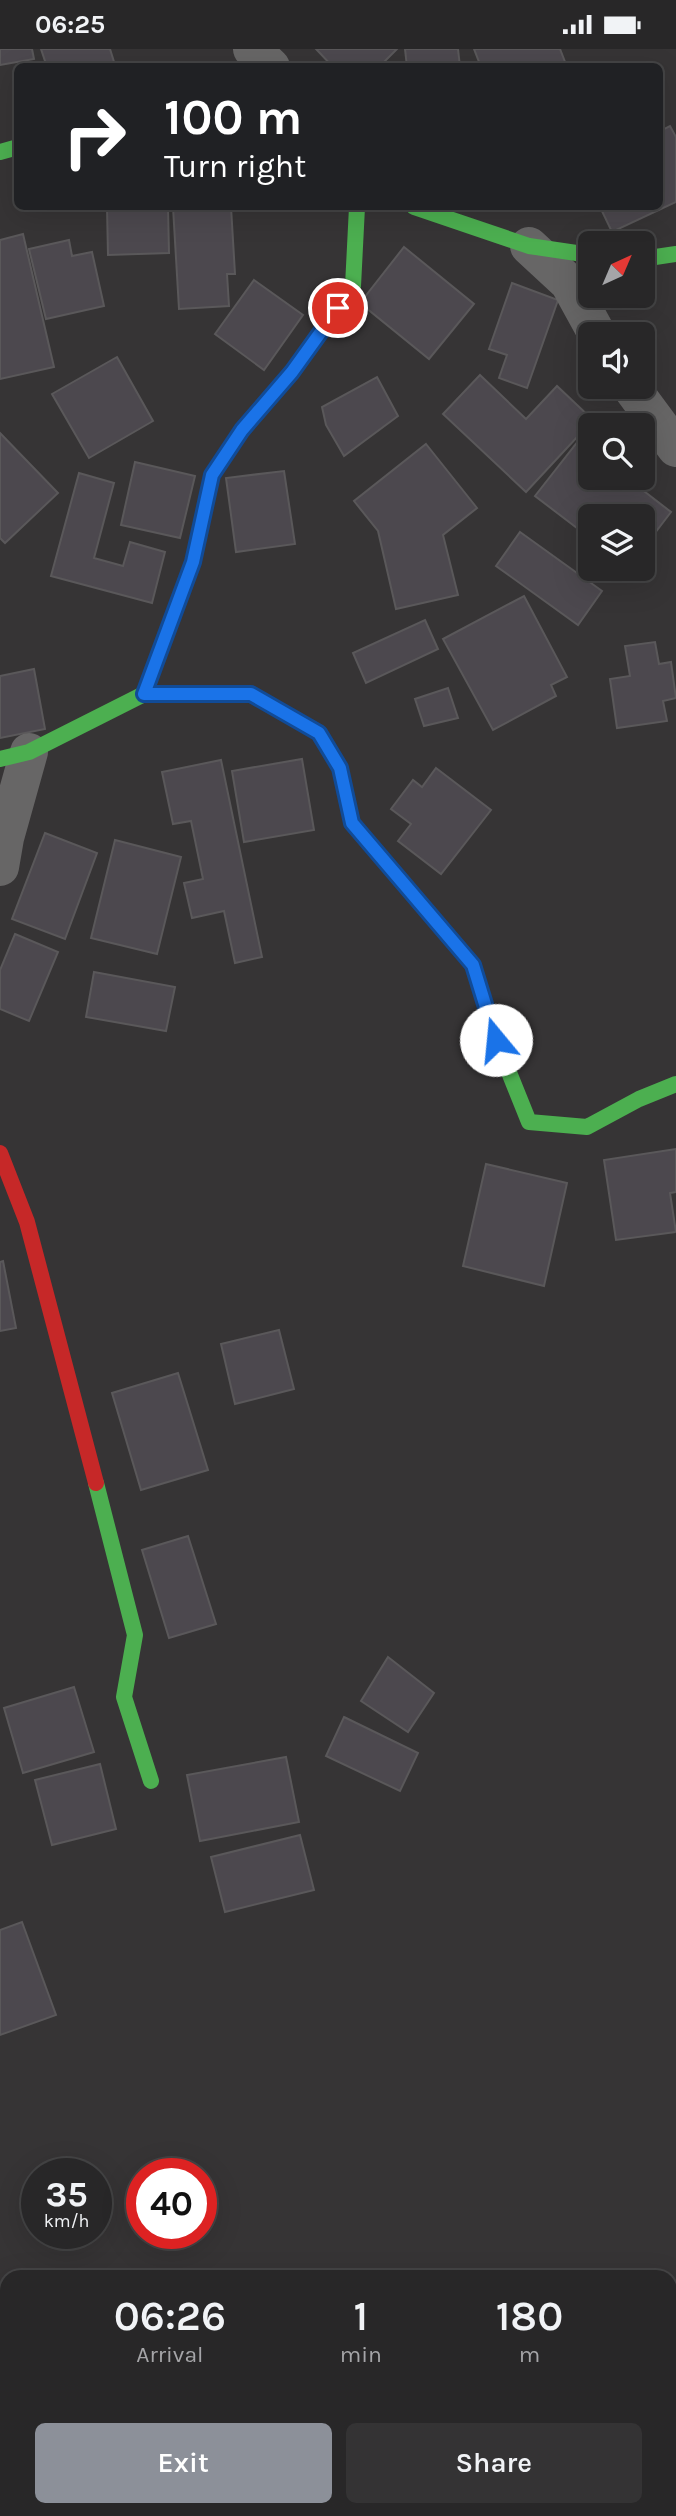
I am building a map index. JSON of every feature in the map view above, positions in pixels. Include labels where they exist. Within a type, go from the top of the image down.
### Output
[{"type":"street","points":[[251,49],[267,63]]},
{"type":"street","points":[[144,694],[193,562],[212,475],[242,430],[292,372],[353,286],[357,210]]},
{"type":"street","points":[[423,210],[529,246],[578,253]]},
{"type":"street","points":[[529,246],[569,283],[590,322]]},
{"type":"street","points":[[655,257],[676,254]]},
{"type":"street","points":[[640,399],[676,447]]},
{"type":"street","points":[[0,867],[15,756],[144,694],[251,694],[319,733],[340,768],[352,823],[473,965],[496,1040],[529,1122],[587,1128],[639,1099],[676,1084]]},
{"type":"street","points":[[0,1153],[27,1222],[44,1282],[135,1635],[124,1697],[150,1781]]},
{"type":"building","points":[[0,49],[32,49],[34,59],[0,65]]},
{"type":"building","points":[[41,49],[110,49],[114,63],[46,63]]},
{"type":"building","points":[[316,49],[397,49],[383,63],[329,63]]},
{"type":"building","points":[[405,49],[458,49],[460,63],[407,63]]},
{"type":"building","points":[[474,49],[560,49],[565,63],[479,63]]},
{"type":"building","points":[[670,126],[676,137],[676,202],[663,208],[663,130]]},
{"type":"building","points":[[107,210],[168,210],[169,253],[108,255]]},
{"type":"building","points":[[173,210],[231,210],[235,274],[227,274],[229,306],[179,309]]},
{"type":"building","points":[[601,210],[659,210],[612,231]]},
{"type":"building","points":[[23,234],[54,367],[0,379],[0,240]]},
{"type":"building","points":[[69,240],[72,256],[92,252],[104,306],[46,319],[29,249]]},
{"type":"building","points":[[404,247],[474,304],[429,359],[360,303]]},
{"type":"building","points":[[254,280],[303,315],[264,370],[215,334]]},
{"type":"building","points":[[512,283],[558,300],[527,388],[499,378],[507,355],[489,349]]},
{"type":"building","points":[[117,357],[153,421],[89,458],[52,394]]},
{"type":"building","points":[[480,375],[526,419],[557,386],[586,413],[578,413],[578,436],[526,492],[443,414]]},
{"type":"building","points":[[377,377],[398,416],[344,456],[326,425],[322,407]]},
{"type":"building","points":[[0,433],[58,493],[5,543],[0,538]]},
{"type":"building","points":[[578,441],[578,490],[643,490],[671,512],[655,533],[655,504],[578,504],[578,529],[535,496]]},
{"type":"building","points":[[426,444],[477,508],[443,535],[458,595],[396,609],[378,531],[354,501]]},
{"type":"building","points":[[135,462],[195,476],[180,538],[121,525]]},
{"type":"building","points":[[284,471],[295,544],[236,552],[226,478]]},
{"type":"building","points":[[79,473],[114,483],[94,558],[123,566],[130,542],[165,552],[152,603],[51,576]]},
{"type":"building","points":[[520,532],[578,574],[578,581],[588,581],[602,591],[578,625],[496,566]]},
{"type":"building","points":[[524,596],[567,677],[551,685],[556,696],[493,730],[443,639]]},
{"type":"building","points":[[425,620],[438,649],[366,683],[353,653]]},
{"type":"building","points":[[655,642],[659,664],[671,662],[676,698],[663,701],[667,721],[617,728],[610,679],[630,676],[625,646]]},
{"type":"building","points":[[34,669],[45,729],[0,738],[0,676]]},
{"type":"building","points":[[448,688],[458,718],[424,726],[415,699]]},
{"type":"building","points":[[302,759],[314,830],[244,842],[232,771]]},
{"type":"building","points":[[221,760],[262,957],[235,963],[224,911],[192,918],[184,883],[203,879],[191,821],[173,824],[162,772]]},
{"type":"building","points":[[436,768],[491,810],[441,874],[398,841],[411,824],[391,809],[413,780],[422,787]]},
{"type":"building","points":[[45,833],[97,853],[65,939],[12,919]]},
{"type":"building","points":[[115,840],[181,857],[157,954],[91,938]]},
{"type":"building","points":[[15,934],[58,952],[29,1021],[0,1009],[0,970]]},
{"type":"building","points":[[94,972],[175,987],[166,1031],[86,1017]]},
{"type":"building","points":[[676,1149],[676,1192],[670,1193],[676,1232],[616,1240],[604,1160]]},
{"type":"building","points":[[486,1164],[567,1183],[544,1286],[463,1266]]},
{"type":"building","points":[[3,1261],[16,1328],[0,1331],[0,1262]]},
{"type":"building","points":[[279,1330],[294,1389],[235,1404],[221,1344]]},
{"type":"building","points":[[178,1373],[208,1470],[141,1490],[112,1393]]},
{"type":"building","points":[[188,1536],[216,1624],[169,1638],[142,1550]]},
{"type":"building","points":[[388,1657],[434,1693],[408,1732],[361,1701]]},
{"type":"building","points":[[74,1687],[94,1752],[23,1773],[4,1708]]},
{"type":"building","points":[[344,1717],[418,1753],[400,1791],[326,1756]]},
{"type":"building","points":[[286,1757],[299,1822],[200,1841],[187,1775]]},
{"type":"building","points":[[100,1764],[116,1829],[52,1845],[35,1780]]},
{"type":"building","points":[[300,1835],[314,1890],[225,1912],[211,1857]]},
{"type":"building","points":[[22,1922],[56,2015],[0,2035],[0,1930]]},
{"type":"traffic: fast","points":[[0,152],[14,148]]},
{"type":"traffic: fast","points":[[0,759],[29,752],[144,694],[193,562],[212,475],[242,430],[292,372],[353,286],[357,210]]},
{"type":"traffic: fast","points":[[423,210],[529,246],[578,253]]},
{"type":"traffic: fast","points":[[655,257],[676,254]]},
{"type":"traffic: fast","points":[[144,694],[251,694],[319,733],[340,768],[352,823],[473,965],[496,1040],[529,1122],[587,1127],[639,1099],[676,1084]]},
{"type":"traffic: fast","points":[[96,1483],[135,1635],[124,1697],[151,1781]]},
{"type":"traffic: jam","points":[[0,1153],[27,1222],[96,1483]]},
{"type":"route","points":[[338,308],[292,372],[242,430],[212,475],[193,562],[144,694],[251,694],[319,733],[340,768],[352,823],[473,965],[496,1040]]}]
